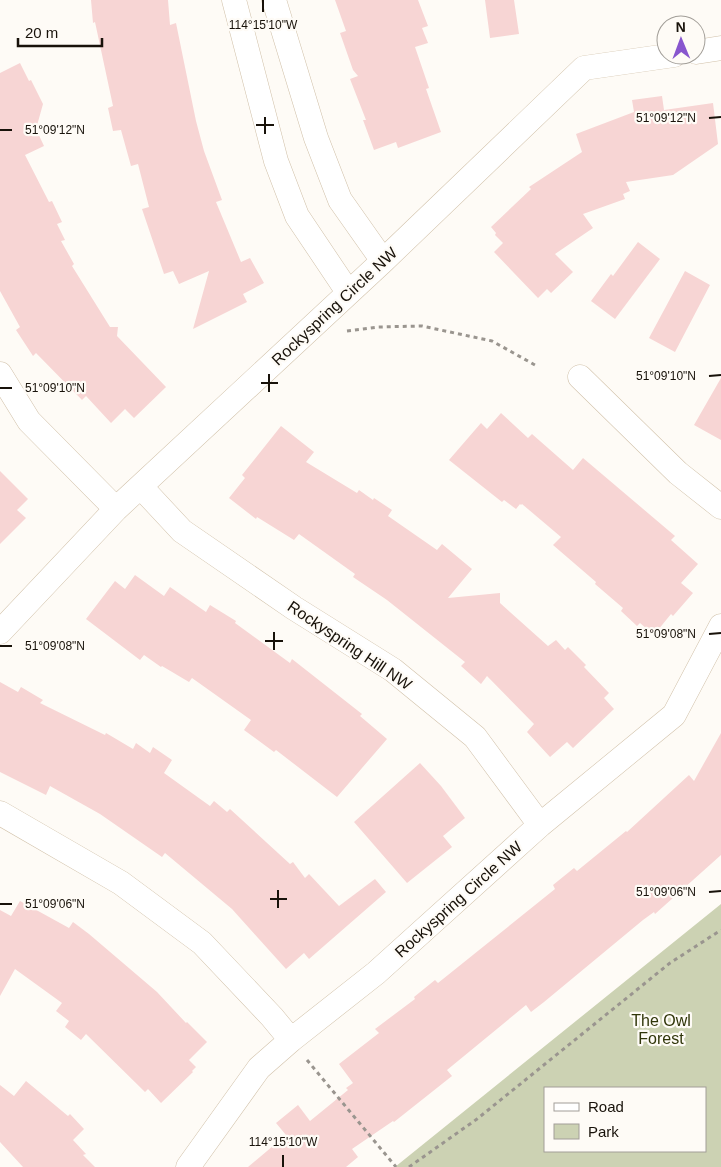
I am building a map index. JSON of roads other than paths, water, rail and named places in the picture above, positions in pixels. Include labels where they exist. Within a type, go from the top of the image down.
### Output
[{"type":"street","points":[[234,0],[276,160],[297,216],[348,292]]},
{"type":"street","points":[[274,0],[316,138],[340,200],[383,261]]},
{"type":"street","points":[[706,50],[721,48]]},
{"type":"street","name":"Rockyspring Circle NW","points":[[0,632],[116,509],[383,261],[584,68],[656,58]]},
{"type":"street","points":[[0,374],[29,421],[116,509]]},
{"type":"street","points":[[580,377],[678,473],[721,507]]},
{"type":"street","name":"Rockyspring Hill NW","points":[[141,487],[182,531],[294,608],[393,670],[475,737],[540,825]]},
{"type":"street","name":"Rockyspring Circle NW","points":[[188,1167],[259,1068],[291,1040],[376,973],[540,825],[674,715],[721,626]]},
{"type":"street","points":[[0,813],[121,883],[202,943],[291,1040]]},
{"type":"park label","name":"The Owl Forest","points":[[661,1029]]}]
